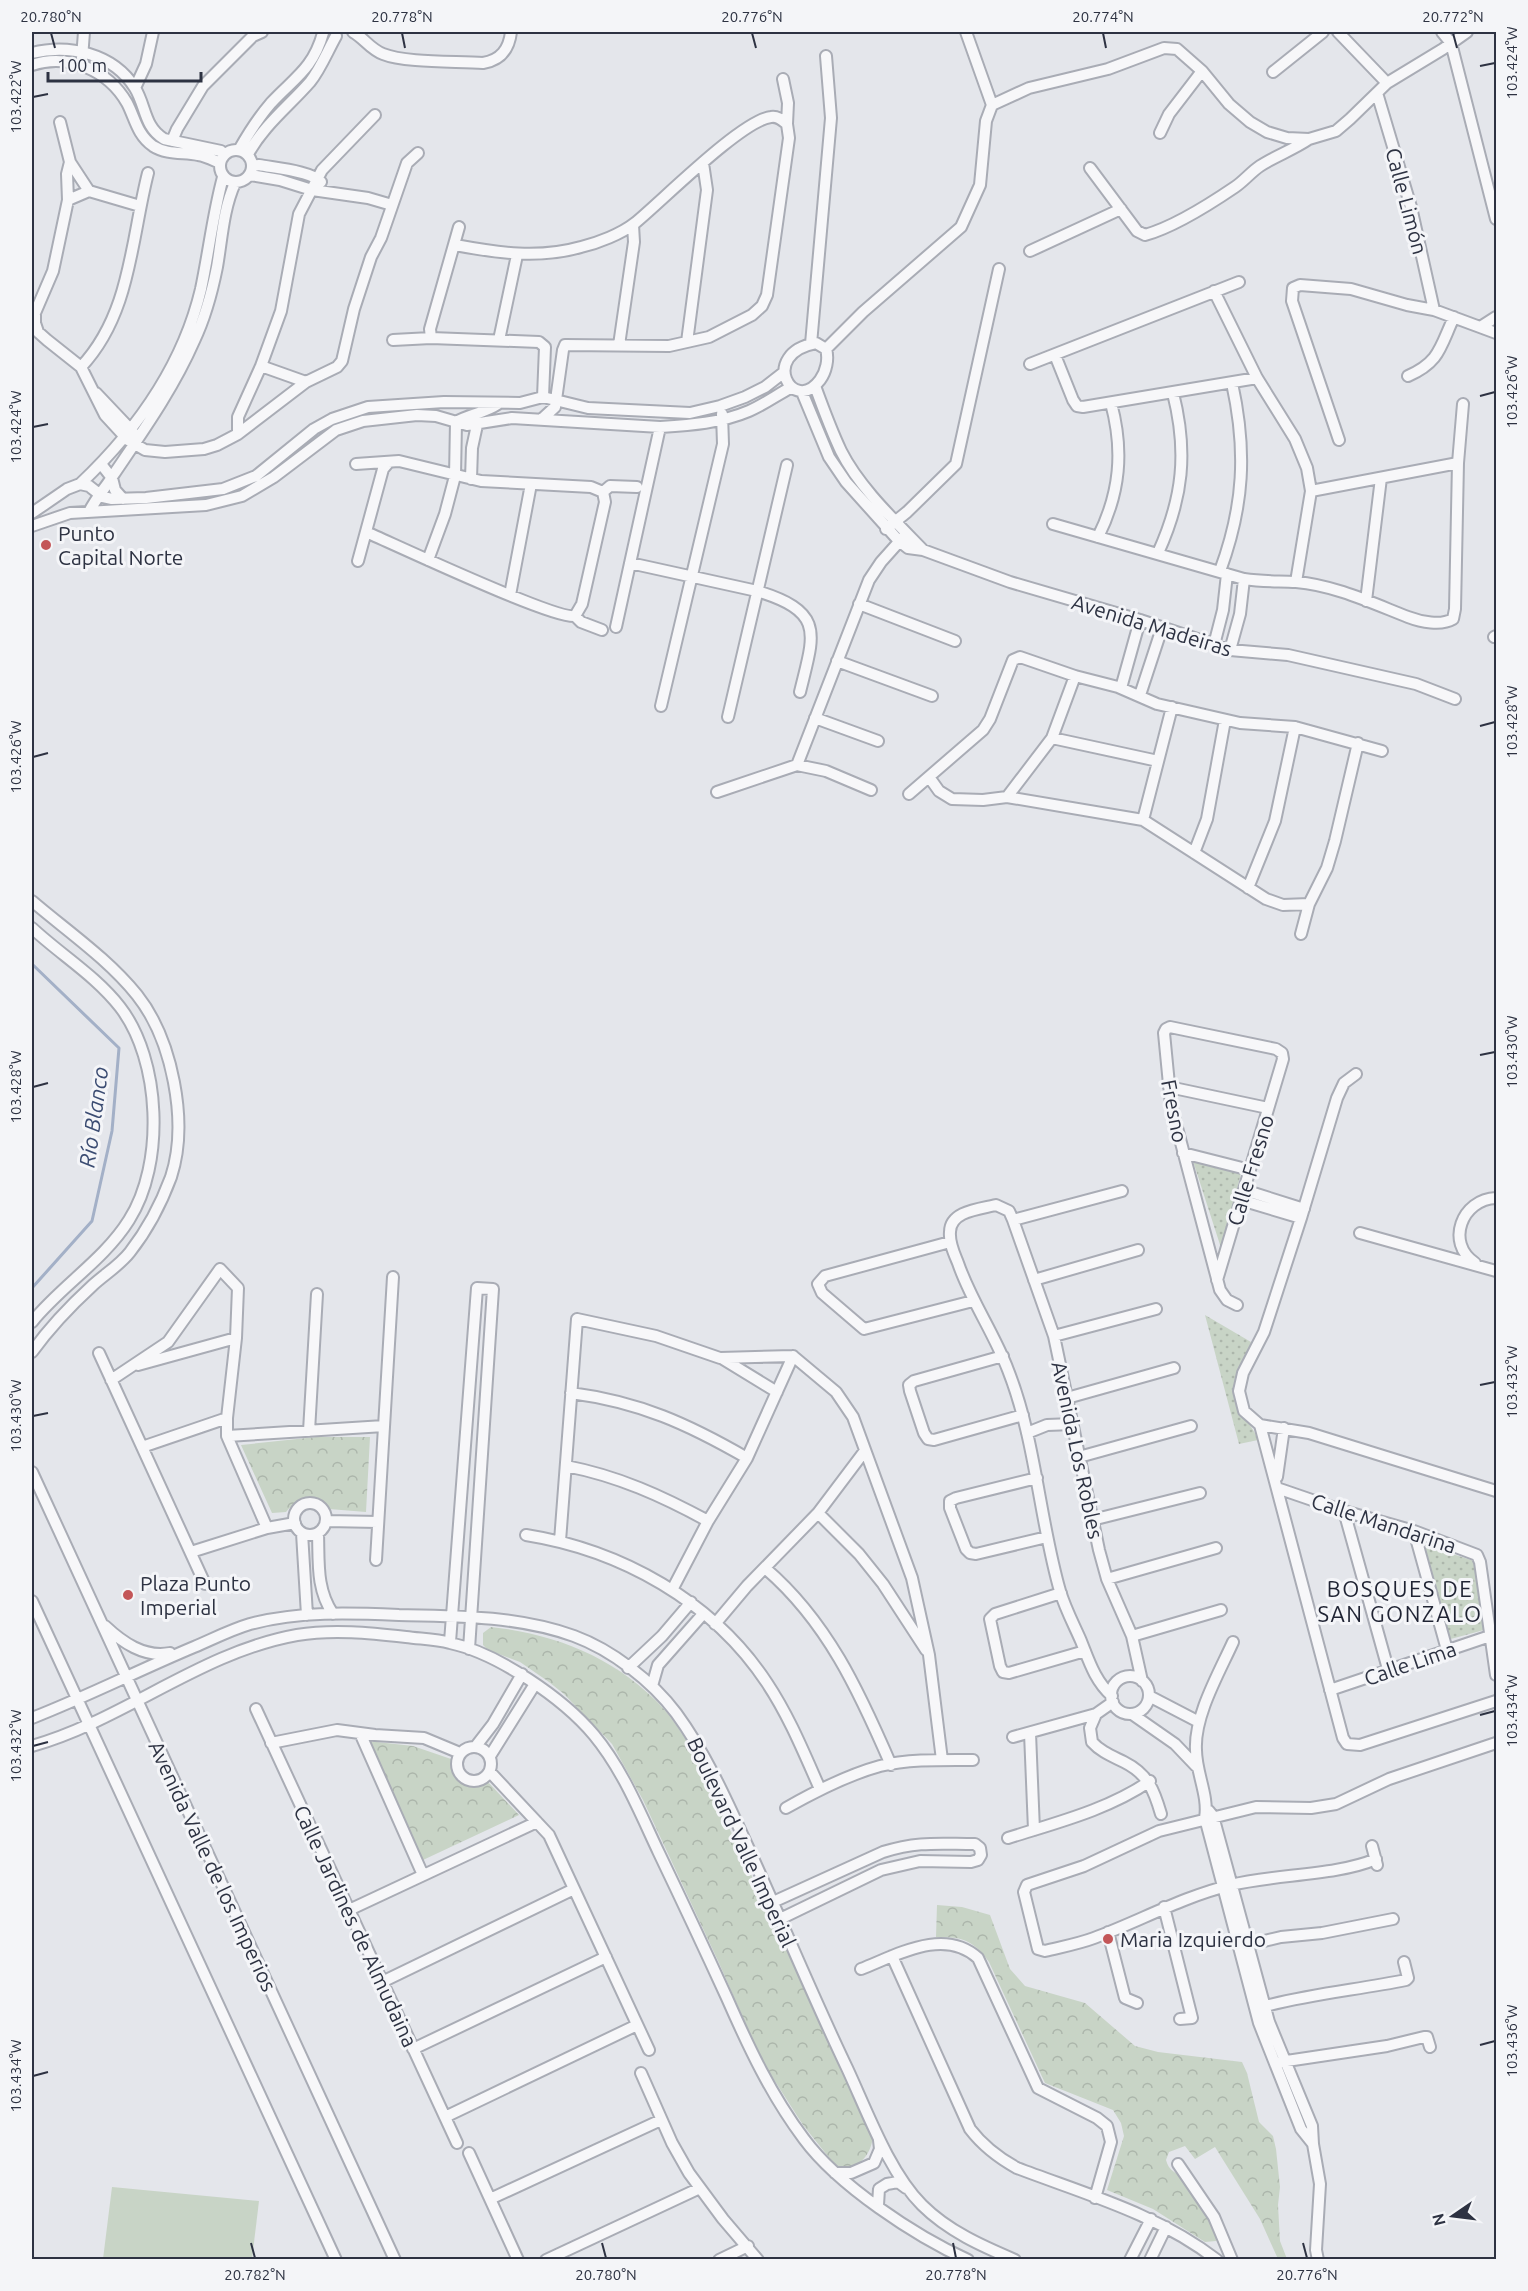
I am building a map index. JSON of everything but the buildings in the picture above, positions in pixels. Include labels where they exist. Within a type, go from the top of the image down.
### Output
[{"type":"street","points":[[80,64],[84,32]]},
{"type":"street","points":[[135,88],[146,64],[153,32]]},
{"type":"street","points":[[172,141],[203,86],[253,36],[262,32]]},
{"type":"street","points":[[322,32],[341,34],[308,83],[243,152],[269,105],[301,74],[317,54],[322,32]]},
{"type":"street","points":[[353,32],[381,54],[394,57],[483,63],[492,62],[504,52],[511,32]]},
{"type":"street","points":[[826,349],[863,312],[961,227],[980,185],[986,121],[992,105],[966,32]]},
{"type":"street","points":[[1273,72],[1323,32]]},
{"type":"street","points":[[1338,32],[1387,82]]},
{"type":"street","points":[[1442,32],[1451,43],[1497,219]]},
{"type":"street","points":[[1090,168],[1137,231],[1145,235],[1154,233],[1237,186],[1261,166],[1292,151],[1309,139],[1336,130],[1387,82],[1467,32]]},
{"type":"street","points":[[992,105],[1029,88],[1108,69],[1164,48],[1176,49],[1202,71],[1229,104],[1250,122],[1267,132],[1287,138],[1309,139]]},
{"type":"street","points":[[32,52],[63,49],[83,52],[115,67],[135,88],[152,131],[164,139],[221,151],[222,158],[223,177],[212,217],[200,291],[182,345],[131,436],[112,478],[98,494],[89,512]]},
{"type":"street","points":[[811,345],[831,118],[826,56]]},
{"type":"street","points":[[32,65],[57,61],[80,64],[117,88],[129,106],[141,135],[154,147],[173,153],[222,158]]},
{"type":"street","points":[[1160,133],[1169,114],[1202,71]]},
{"type":"street","points":[[542,419],[552,412],[557,399],[565,345],[669,346],[709,337],[739,324],[762,306],[767,295],[789,138],[788,103],[783,79]]},
{"type":"street","name":"Calle Limón","points":[[1377,93],[1411,207],[1434,310]]},
{"type":"street","points":[[238,435],[238,417],[261,366],[281,311],[299,214],[317,177],[334,156],[375,115]]},
{"type":"street","points":[[455,245],[517,255],[557,252],[582,247],[633,225],[703,163],[751,125],[764,118],[775,117],[787,124]]},
{"type":"street","points":[[60,122],[70,162],[89,191]]},
{"type":"street","points":[[222,158],[231,150],[243,152]]},
{"type":"street","points":[[243,152],[252,171],[312,190],[328,190],[368,198],[392,206]]},
{"type":"street","points":[[70,162],[67,174],[68,200],[52,271],[35,313],[38,332],[81,367],[93,390],[112,408],[131,436],[152,452],[178,452],[204,449],[238,435],[306,382],[337,367],[342,361],[371,257],[381,238],[407,163],[418,153]]},
{"type":"street","points":[[687,342],[707,190],[703,163]]},
{"type":"street","points":[[223,177],[235,183],[244,181],[259,165],[317,177],[328,190]]},
{"type":"street","points":[[81,367],[95,352],[112,322],[127,278],[148,173]]},
{"type":"street","points":[[32,513],[80,484],[131,436],[177,377],[208,304],[217,265],[223,220],[235,183]]},
{"type":"street","points":[[68,200],[89,191],[140,206]]},
{"type":"street","points":[[1030,251],[1121,209]]},
{"type":"street","points":[[620,345],[634,242],[633,225]]},
{"type":"street","points":[[431,338],[430,329],[459,227]]},
{"type":"street","points":[[499,340],[517,255]]},
{"type":"street","points":[[891,525],[956,464],[999,269]]},
{"type":"street","points":[[1030,364],[1239,282]]},
{"type":"street","points":[[1339,440],[1292,301],[1293,288],[1300,285],[1351,289],[1434,310],[1497,333]]},
{"type":"street","points":[[1214,291],[1257,378],[1295,439],[1307,468],[1311,491],[1296,582]]},
{"type":"street","points":[[1408,376],[1425,368],[1434,360],[1454,317]]},
{"type":"street","points":[[1482,326],[1497,317]]},
{"type":"street","points":[[393,340],[431,338],[542,343],[545,346],[543,397]]},
{"type":"street","points":[[80,484],[89,486],[106,498],[123,499],[207,492],[238,484],[268,468],[314,429],[332,418],[368,407],[444,402],[520,403],[536,401],[543,397],[588,408],[690,413],[720,406],[765,387],[783,373],[792,353],[803,346],[822,345],[826,349],[828,356],[822,377],[815,386],[802,392],[790,388],[783,373]]},
{"type":"street","points":[[1055,355],[1077,406],[1083,408],[1257,378]]},
{"type":"street","points":[[261,366],[306,382]]},
{"type":"street","points":[[545,370],[560,370]]},
{"type":"street","points":[[1214,645],[1223,610],[1223,573],[1238,510],[1242,478],[1240,425],[1232,383]]},
{"type":"street","name":"Avenida Madeiras","points":[[815,386],[842,452],[891,525]]},
{"type":"street","points":[[32,526],[70,513],[206,505],[242,496],[274,477],[336,430],[352,423],[417,415],[436,416],[477,425],[512,418],[660,427],[723,420],[750,411],[790,388]]},
{"type":"street","name":"Avenida Madeiras","points":[[802,392],[829,458],[846,482],[903,537],[923,550],[1010,582],[1140,620],[1230,650],[1288,655],[1416,684],[1455,699]]},
{"type":"street","points":[[1158,553],[1175,509],[1181,475],[1182,439],[1173,393]]},
{"type":"street","points":[[456,422],[467,416],[485,412],[498,404]]},
{"type":"street","points":[[1098,537],[1110,510],[1118,481],[1119,442],[1111,404]]},
{"type":"street","points":[[1053,524],[1244,579],[1267,583],[1296,582],[1366,601],[1415,620],[1445,623],[1453,619],[1455,609],[1458,463],[1463,404]]},
{"type":"street","points":[[661,706],[723,444],[723,420],[720,406]]},
{"type":"street","points":[[428,560],[445,514],[455,476],[456,422]]},
{"type":"street","points":[[471,479],[472,448],[477,425]]},
{"type":"street","points":[[616,627],[660,427]]},
{"type":"street","points":[[457,446],[472,448]]},
{"type":"street","points":[[829,458],[842,452]]},
{"type":"street","points":[[356,464],[399,461],[471,479],[591,487],[603,492]]},
{"type":"street","points":[[358,561],[383,469],[389,462]]},
{"type":"street","points":[[1311,491],[1458,463]]},
{"type":"street","points":[[101,464],[112,478],[115,490],[123,499]]},
{"type":"street","points":[[728,717],[787,465]]},
{"type":"street","points":[[1366,601],[1381,478]]},
{"type":"street","points":[[510,595],[531,484]]},
{"type":"street","points":[[603,492],[610,486],[637,487]]},
{"type":"street","points":[[64,492],[63,502],[70,513]]},
{"type":"street","points":[[574,616],[582,604],[603,513],[605,502],[603,492]]},
{"type":"street","points":[[366,532],[510,595],[565,616],[574,616],[602,630]]},
{"type":"street","points":[[797,765],[869,580],[903,537]]},
{"type":"street","points":[[630,563],[758,591],[777,597],[791,605],[806,618],[812,640],[800,692]]},
{"type":"street","points":[[1230,650],[1240,614],[1244,579]]},
{"type":"street","points":[[860,604],[955,641]]},
{"type":"street","points":[[1121,688],[1140,620]]},
{"type":"street","points":[[1140,695],[1162,628]]},
{"type":"street","points":[[909,794],[984,730],[1013,660],[1020,657],[1075,676],[1121,688],[1157,704],[1240,723],[1295,727],[1358,742],[1382,751]]},
{"type":"street","points":[[837,662],[932,696]]},
{"type":"street","points":[[1007,797],[1052,738],[1075,676]]},
{"type":"street","points":[[1143,820],[1172,707]]},
{"type":"street","points":[[815,718],[878,741]]},
{"type":"street","points":[[1194,853],[1207,819],[1225,720]]},
{"type":"street","points":[[1248,888],[1275,821],[1295,727]]},
{"type":"street","points":[[1052,738],[1158,760]]},
{"type":"street","points":[[1301,934],[1309,904],[1327,868],[1335,842],[1358,742]]},
{"type":"street","points":[[717,792],[797,765],[826,771],[871,790]]},
{"type":"street","points":[[930,777],[939,791],[952,799],[983,800],[1007,797],[1143,820],[1266,899],[1283,905],[1309,904]]},
{"type":"street","points":[[32,902],[97,954],[137,995],[157,1027],[170,1064],[178,1111],[177,1144],[171,1175],[157,1210],[143,1234],[128,1255],[54,1321],[32,1352]]},
{"type":"street","points":[[32,928],[83,970],[120,1007],[137,1034],[148,1067],[153,1101],[149,1171],[138,1205],[129,1221],[111,1243],[45,1306],[32,1322]]},
{"type":"street","points":[[83,970],[97,954]]},
{"type":"street","name":"Fresno","points":[[1238,1305],[1224,1298],[1217,1280],[1171,1105],[1164,1033],[1170,1027],[1276,1049],[1282,1053],[1283,1059]]},
{"type":"street","name":"Calle Fresno","points":[[1217,1280],[1283,1059]]},
{"type":"street","points":[[1356,1074],[1344,1083],[1337,1098],[1303,1214],[1264,1332],[1243,1373],[1239,1391],[1244,1411],[1260,1425],[1329,1690],[1343,1738],[1347,1744],[1360,1745],[1497,1701]]},
{"type":"street","points":[[1169,1087],[1268,1108]]},
{"type":"street","points":[[1184,1153],[1250,1170]]},
{"type":"street","points":[[1122,1191],[1013,1220],[1009,1211],[996,1205],[960,1215],[953,1220],[950,1230],[951,1242],[973,1301],[1003,1356],[1023,1415],[1047,1537],[1061,1593],[1098,1680],[1118,1710],[1132,1714],[1175,1744],[1197,1767]]},
{"type":"street","points":[[1242,1195],[1303,1214]]},
{"type":"street","points":[[1481,1267],[1463,1250],[1459,1237],[1460,1224],[1466,1213],[1476,1204],[1497,1198]]},
{"type":"street","name":"Avenida Los Robles","points":[[1013,1220],[1054,1336],[1092,1520],[1107,1579],[1132,1636],[1142,1681]]},
{"type":"street","points":[[129,1221],[143,1234]]},
{"type":"street","points":[[1360,1233],[1497,1271]]},
{"type":"street","points":[[951,1242],[825,1276],[818,1284],[822,1293],[864,1329],[973,1301]]},
{"type":"street","points":[[1034,1280],[1138,1250]]},
{"type":"street","points":[[111,1380],[168,1342],[220,1269],[238,1288],[227,1436],[267,1528]]},
{"type":"street","points":[[376,1560],[393,1277]]},
{"type":"street","points":[[450,1642],[477,1288],[493,1289],[469,1648]]},
{"type":"street","points":[[309,1431],[317,1294]]},
{"type":"street","points":[[1054,1336],[1156,1309]]},
{"type":"street","points":[[560,1540],[577,1319],[656,1336],[720,1358],[777,1392]]},
{"type":"street","points":[[129,1368],[236,1338]]},
{"type":"street","points":[[99,1353],[206,1584]]},
{"type":"street","points":[[720,1358],[793,1356],[836,1392],[854,1417],[864,1452],[912,1578],[929,1655],[942,1760]]},
{"type":"street","points":[[672,1590],[708,1521],[747,1458],[793,1356]]},
{"type":"street","points":[[1003,1356],[914,1381],[909,1385],[910,1392],[928,1439],[934,1440],[1023,1415]]},
{"type":"street","points":[[1067,1398],[1174,1368]]},
{"type":"street","points":[[571,1393],[607,1398],[675,1420],[747,1458]]},
{"type":"street","points":[[142,1447],[227,1418]]},
{"type":"street","points":[[1027,1433],[1047,1425],[1073,1424]]},
{"type":"street","points":[[1260,1425],[1309,1432],[1497,1491]]},
{"type":"street","points":[[227,1436],[384,1426]]},
{"type":"street","points":[[1079,1457],[1191,1426]]},
{"type":"street","points":[[1277,1485],[1284,1428]]},
{"type":"street","points":[[466,1441],[484,1444]]},
{"type":"street","points":[[715,1624],[818,1513],[864,1452]]},
{"type":"street","points":[[566,1466],[629,1482],[708,1521]]},
{"type":"street","name":"Avenida Valle de los Imperios","points":[[32,1472],[395,2259]]},
{"type":"street","points":[[1037,1478],[956,1498],[950,1501],[950,1508],[966,1549],[970,1553],[976,1554],[1047,1537]]},
{"type":"street","name":"Calle Mandarina","points":[[1277,1485],[1344,1511],[1414,1531],[1477,1555],[1497,1675]]},
{"type":"street","points":[[1092,1520],[1200,1493]]},
{"type":"street","points":[[307,1615],[302,1533],[295,1523],[297,1509],[309,1502],[322,1508],[327,1521]]},
{"type":"street","points":[[1344,1511],[1388,1669]]},
{"type":"street","points":[[818,1513],[859,1554],[883,1584],[929,1655]]},
{"type":"street","points":[[327,1521],[378,1522]]},
{"type":"street","points":[[302,1533],[307,1535],[318,1533],[327,1521]]},
{"type":"street","points":[[191,1552],[267,1528],[295,1523]]},
{"type":"street","points":[[1414,1531],[1447,1650]]},
{"type":"street","points":[[318,1533],[319,1582],[324,1599],[333,1614]]},
{"type":"street","points":[[526,1535],[560,1540],[605,1555],[639,1571],[691,1602],[745,1653],[767,1682],[784,1710],[820,1790]]},
{"type":"street","points":[[1107,1579],[1216,1548]]},
{"type":"street","points":[[765,1568],[795,1595],[831,1642],[851,1676],[891,1765]]},
{"type":"street","points":[[305,1583],[319,1582]]},
{"type":"street","points":[[453,1591],[473,1592]]},
{"type":"street","points":[[1061,1593],[994,1614],[990,1619],[1000,1666],[1003,1672],[1009,1673],[1085,1651]]},
{"type":"street","points":[[32,1601],[336,2259]]},
{"type":"street","points":[[628,1668],[663,1636],[691,1602]]},
{"type":"street","points":[[1132,1636],[1221,1610]]},
{"type":"street","points":[[652,1686],[658,1665],[703,1614]]},
{"type":"street","name":"Boulevard Valle Imperial","points":[[32,1718],[229,1631],[268,1620],[307,1615],[451,1616],[521,1622],[577,1637],[608,1653],[652,1686],[674,1709],[706,1758],[773,1902],[819,2011],[879,2135],[909,2190],[933,2216],[963,2236],[1015,2259]]},
{"type":"street","points":[[268,1620],[273,1640]]},
{"type":"street","points":[[100,1621],[119,1640],[138,1650],[163,1655],[185,1651]]},
{"type":"street","points":[[32,1746],[89,1724],[217,1661],[273,1640],[300,1635],[333,1632],[382,1634],[450,1642],[469,1648],[522,1674],[566,1707],[593,1734],[610,1757],[636,1804],[754,2059],[779,2103],[806,2141],[835,2173],[897,2220],[951,2256],[968,2259]]},
{"type":"street","name":"Calle Lima","points":[[1329,1690],[1491,1636]]},
{"type":"street","points":[[1233,1642],[1199,1722],[1195,1748],[1197,1767],[1260,2007],[1301,2129],[1313,2144],[1320,2184],[1316,2250],[1318,2259]]},
{"type":"street","points":[[476,1746],[522,1674]]},
{"type":"street","points":[[1132,1714],[1144,1708],[1149,1696],[1142,1681],[1131,1676],[1115,1684],[1112,1699],[1096,1714],[1090,1728],[1092,1742],[1104,1752],[1127,1763],[1149,1781],[1161,1814]]},
{"type":"street","points":[[490,1756],[535,1684]]},
{"type":"street","points":[[1149,1696],[1199,1722]]},
{"type":"street","points":[[505,1703],[518,1711]]},
{"type":"street","name":"Calle Jardines de Almudaina","points":[[256,1709],[457,2143]]},
{"type":"street","points":[[1013,1737],[1096,1714]]},
{"type":"street","points":[[271,1743],[337,1730],[424,1738],[460,1753]]},
{"type":"street","points":[[360,1733],[423,1875]]},
{"type":"street","points":[[1030,1733],[1034,1830]]},
{"type":"street","points":[[1372,1846],[1377,1862],[1280,1875],[1227,1886],[1164,1907],[1079,1943],[1041,1951],[1038,1949],[1024,1888],[1097,1860],[1150,1834],[1208,1814],[1256,1807],[1311,1808],[1336,1804],[1389,1779],[1497,1743]]},
{"type":"street","points":[[476,1746],[484,1749],[490,1756],[492,1764],[490,1772],[483,1779],[474,1782],[465,1779],[459,1772],[456,1762],[460,1753],[467,1747],[476,1746]]},
{"type":"street","points":[[786,1808],[853,1775],[891,1765],[942,1760],[973,1760]]},
{"type":"street","points":[[490,1772],[549,1835],[649,2050]]},
{"type":"street","points":[[1008,1838],[1088,1812],[1136,1791],[1149,1781]]},
{"type":"street","points":[[349,1910],[537,1822]]},
{"type":"street","points":[[773,1902],[896,1848],[931,1842],[975,1844],[980,1848],[981,1855],[978,1860],[971,1862],[920,1861],[881,1870],[780,1919]]},
{"type":"street","points":[[382,1982],[574,1889]]},
{"type":"street","points":[[1164,1907],[1192,2018],[1180,2019]]},
{"type":"street","points":[[1243,1946],[1281,1937],[1322,1933],[1393,1921]]},
{"type":"street","points":[[1108,1932],[1125,1998],[1137,2003]]},
{"type":"street","points":[[861,1969],[906,1950],[929,1944],[951,1944],[968,1948],[978,1958],[1038,2088],[1097,2118],[1107,2126],[1111,2142],[1095,2198]]},
{"type":"street","points":[[892,1956],[970,2129],[982,2144],[999,2158],[1017,2168],[1152,2219],[1217,2259]]},
{"type":"street","points":[[413,2049],[606,1957]]},
{"type":"street","points":[[1260,2007],[1306,1996],[1406,1980],[1408,1978],[1404,1962]]},
{"type":"street","points":[[445,2117],[638,2025]]},
{"type":"street","points":[[1279,2062],[1387,2046],[1424,2037],[1430,2047]]},
{"type":"street","points":[[641,2073],[672,2144],[723,2219],[758,2259]]},
{"type":"street","points":[[490,2199],[662,2120]]},
{"type":"street","points":[[835,2173],[851,2173],[874,2163],[880,2149],[879,2135]]},
{"type":"street","points":[[469,2153],[518,2259]]},
{"type":"street","points":[[1178,2164],[1214,2217],[1232,2259]]},
{"type":"street","points":[[878,2205],[879,2189],[887,2184],[898,2182],[909,2190]]},
{"type":"street","points":[[546,2259],[700,2188]]},
{"type":"street","points":[[1130,2259],[1152,2219]]},
{"type":"street","points":[[1150,2259],[1166,2227]]},
{"type":"street","points":[[719,2259],[748,2246]]},
{"type":"green space","points":[[1193,1161],[1241,1173],[1222,1251]]},
{"type":"green space","points":[[1205,1315],[1251,1342],[1239,1377],[1237,1404],[1258,1440],[1239,1444]]},
{"type":"green space","points":[[316,1437],[370,1437],[366,1512],[329,1509],[318,1500],[307,1498],[296,1503],[286,1512],[272,1513],[241,1445]]},
{"type":"green space","points":[[1425,1545],[1477,1562],[1484,1630],[1447,1640]]},
{"type":"green space","points":[[491,1627],[539,1636],[585,1652],[626,1676],[645,1691],[674,1721],[690,1745],[873,2133],[867,2155],[857,2164],[850,2167],[835,2165],[803,2125],[762,2061],[643,1800],[612,1744],[564,1694],[549,1682],[520,1662],[488,1650],[483,1645],[483,1633]]},
{"type":"green space","points":[[368,1741],[413,1746],[454,1760],[457,1774],[464,1782],[474,1785],[488,1782],[519,1815],[423,1860]]},
{"type":"green space","points":[[937,1905],[962,1907],[990,1915],[1010,1969],[1025,1986],[1085,2003],[1135,2046],[1158,2052],[1242,2062],[1247,2073],[1259,2122],[1273,2136],[1276,2149],[1280,2187],[1278,2205],[1280,2241],[1287,2259],[1278,2259],[1260,2219],[1215,2147],[1195,2159],[1185,2146],[1169,2152],[1166,2160],[1170,2168],[1181,2177],[1195,2196],[1217,2235],[1216,2241],[1205,2242],[1153,2209],[1107,2190],[1124,2136],[1121,2123],[1113,2110],[1045,2083],[989,1962],[978,1949],[967,1941],[936,1937]]},
{"type":"green space","points":[[112,2187],[259,2201],[252,2259],[103,2259]]},
{"type":"waterway","name":"Río Blanco","points":[[32,964],[119,1048],[112,1131],[92,1221],[32,1288]]},
{"type":"place","name":"Punto Capital Norte","points":[[46,545]]},
{"type":"place","name":"Plaza Punto Imperial","points":[[128,1595]]},
{"type":"place","name":"Maria Izquierdo","points":[[1108,1939]]},
{"type":"district","name":"BOSQUES DE SAN GONZALO","points":[[1400,1601]]}]
